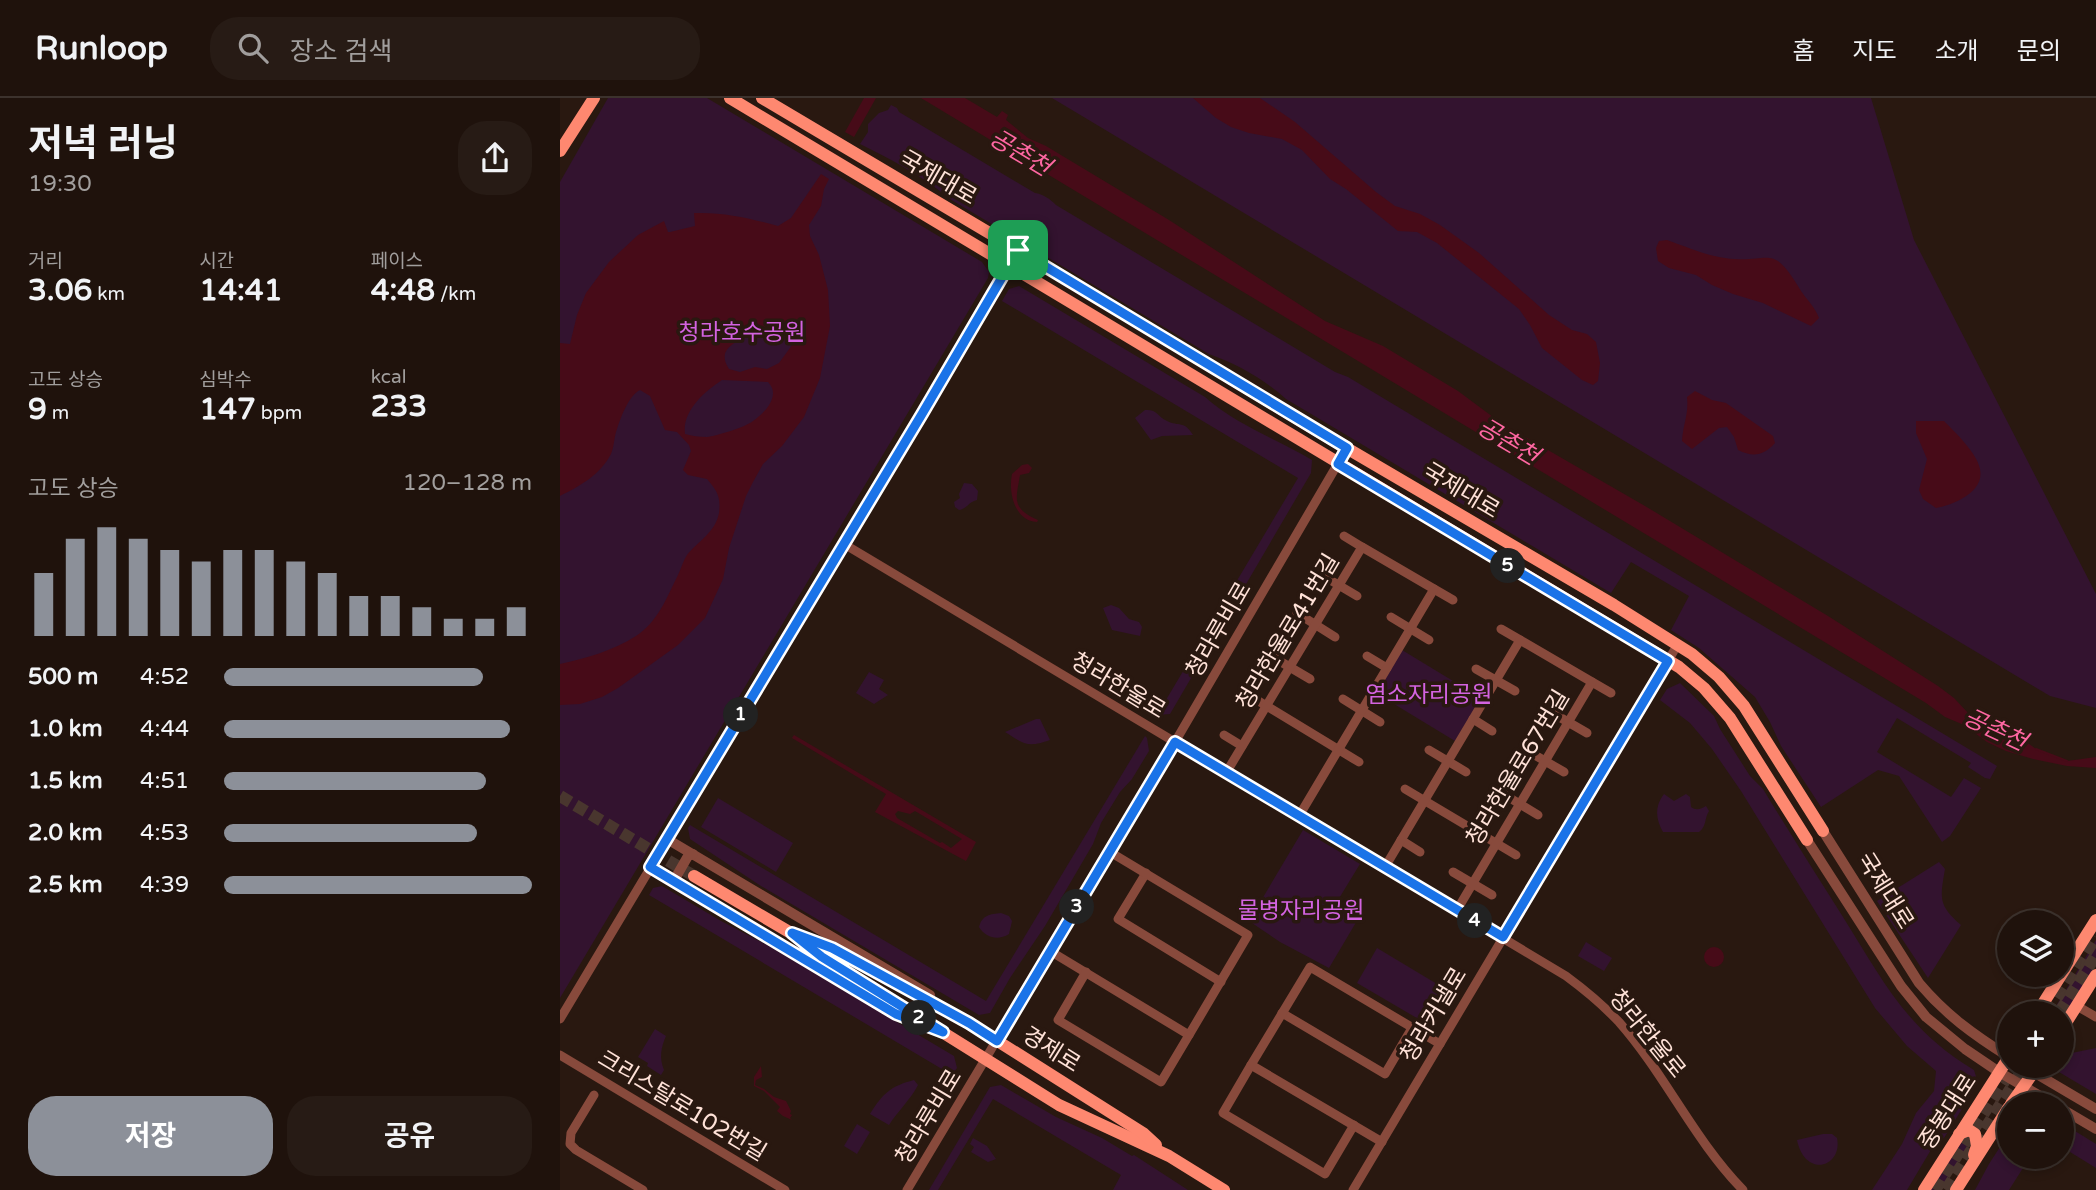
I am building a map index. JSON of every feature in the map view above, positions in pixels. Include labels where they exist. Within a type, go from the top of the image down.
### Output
[{"type":"main road","points":[[580,117],[588,98]]},
{"type":"main road","points":[[560,151],[594,98]]},
{"type":"main road","name":"국제대로","points":[[730,98],[1696,680],[1722,707],[1807,840]]},
{"type":"main road","name":"국제대로","points":[[762,98],[1678,644],[1706,665],[1739,699],[1823,831]]},
{"type":"main road","name":"경제로","points":[[694,876],[792,933],[822,957],[1059,1105],[1169,1156],[1224,1190]]},
{"type":"main road","points":[[2074,955],[2096,920]]},
{"type":"main road","name":"경제로","points":[[792,933],[832,948],[969,1023],[1143,1133],[1169,1156]]},
{"type":"main road","points":[[2074,1010],[2096,975]]},
{"type":"main road","name":"중봉대로","points":[[1924,1190],[1997,1075]]},
{"type":"main road","points":[[2020,1092],[2027,1078]]},
{"type":"main road","points":[[1956,1190],[1997,1126]]},
{"type":"main road","points":[[1959,1134],[1969,1130],[1976,1136],[1977,1146],[1970,1169]]},
{"type":"street","points":[[560,1019],[1018,250]]},
{"type":"street","name":"청라루비로","points":[[907,1190],[1110,852],[1347,448]]},
{"type":"street","points":[[1344,536],[1362,547]]},
{"type":"street","name":"청라한울로","points":[[844,544],[1566,976],[1617,1020],[1716,1159],[1743,1190]]},
{"type":"street","name":"청라한울로41번길","points":[[1226,773],[1362,547],[1453,600]]},
{"type":"street","points":[[1320,574],[1357,596]]},
{"type":"street","points":[[1299,816],[1434,589]]},
{"type":"street","points":[[1297,613],[1335,636]]},
{"type":"street","points":[[1391,617],[1429,640]]},
{"type":"street","name":"청라한울로67번길","points":[[1457,910],[1592,682],[1501,629]]},
{"type":"street","points":[[1385,867],[1520,640]]},
{"type":"street","name":"청라커낼로","points":[[1353,1190],[1678,644]]},
{"type":"street","points":[[1272,656],[1310,679]]},
{"type":"street","points":[[1367,656],[1387,668]]},
{"type":"street","points":[[1476,669],[1515,691]]},
{"type":"street","points":[[1592,682],[1611,693]]},
{"type":"street","points":[[1247,694],[1359,762]]},
{"type":"street","points":[[1343,699],[1380,722]]},
{"type":"street","points":[[1549,711],[1587,733]]},
{"type":"street","points":[[1473,719],[1492,731]]},
{"type":"street","points":[[1224,735],[1242,746]]},
{"type":"street","points":[[1429,750],[1466,772]]},
{"type":"street","points":[[1526,750],[1564,772]]},
{"type":"street","points":[[1405,789],[1516,855]]},
{"type":"street","points":[[1500,792],[1538,815]]},
{"type":"street","name":"국제대로","points":[[1823,831],[1919,984],[1958,1023],[1997,1049]]},
{"type":"street","points":[[667,839],[940,1002],[969,1023]]},
{"type":"street","name":"국제대로","points":[[1807,840],[1915,1005],[1936,1027],[1997,1071]]},
{"type":"street","points":[[1401,841],[1420,852]]},
{"type":"street","points":[[1086,972],[1058,1020],[1161,1082],[1248,935],[1110,852]]},
{"type":"street","points":[[678,884],[676,877],[688,856],[693,855]]},
{"type":"street","points":[[650,867],[896,1014],[943,1032]]},
{"type":"street","points":[[1453,872],[1492,895]]},
{"type":"street","points":[[1146,873],[1118,919],[1221,982]]},
{"type":"street","points":[[1051,951],[1189,1035]]},
{"type":"street","points":[[1354,1125],[1325,1174],[1223,1113],[1310,967],[1440,1044]]},
{"type":"street","points":[[2077,1006],[2096,1017]]},
{"type":"street","points":[[1282,1013],[1385,1074],[1412,1028]]},
{"type":"street","name":"크리스탈로102번길","points":[[560,1055],[785,1190]]},
{"type":"street","points":[[1251,1065],[1382,1142]]},
{"type":"street","points":[[593,1075],[594,1095],[613,1087]]},
{"type":"street","name":"국제대로","points":[[2009,1078],[2032,1092]]},
{"type":"street","points":[[2047,1078],[2096,1109]]},
{"type":"street","name":"크리스탈로102번길","points":[[594,1095],[571,1133],[570,1144],[643,1190]]},
{"type":"street","points":[[2074,1116],[2096,1129]]},
{"type":"green space","name":"청라호수공원","points":[[608,98],[707,98],[982,262],[989,272],[988,278],[560,998],[560,182]]},
{"type":"green space","points":[[1052,98],[1871,98],[1914,240],[2096,594],[2096,708],[2050,696]]},
{"type":"green space","points":[[891,105],[1997,766],[1990,779],[1968,767],[1971,763],[1897,718],[1877,752],[1951,797],[1964,778],[1981,788],[1950,836],[1942,842],[1899,776],[1878,770],[1821,807],[1781,746],[1755,697],[1699,648],[1671,630],[1689,596],[1631,562],[1611,593],[1286,399],[1250,373],[1209,354],[950,199],[907,169],[860,144],[868,132],[868,124]]},
{"type":"green space","points":[[1019,286],[1205,397],[1243,424],[1312,460],[1311,473],[1170,714],[1157,715],[1298,478],[1002,301],[1009,289]]},
{"type":"green space","points":[[1145,410],[1155,412],[1171,423],[1184,426],[1193,435],[1162,436],[1151,440],[1135,418]]},
{"type":"green space","points":[[964,483],[972,484],[978,491],[977,500],[959,510],[954,502],[960,498]]},
{"type":"green space","points":[[1111,605],[1119,608],[1129,619],[1139,622],[1142,627],[1140,636],[1112,630],[1103,608]]},
{"type":"green space","name":"염소자리공원","points":[[1402,650],[1481,698],[1455,741],[1376,693]]},
{"type":"green space","points":[[869,672],[884,680],[879,689],[888,695],[874,704],[856,693]]},
{"type":"green space","points":[[1680,683],[1714,716],[1750,776],[1763,789],[1898,1002],[1931,1038],[1974,1070],[1978,1083],[1944,1138],[1935,1143],[1907,1190],[1872,1190],[1902,1144],[1916,1113],[1934,1091],[1936,1071],[1907,1046],[1875,1008],[1741,791],[1712,749],[1690,723],[1660,700],[1667,689]]},
{"type":"green space","points":[[1040,719],[1050,740],[1026,744],[1005,732]]},
{"type":"green space","points":[[1145,736],[1149,751],[1101,823],[1093,844],[990,1013],[979,1015],[761,886],[690,839],[690,825],[986,1001]]},
{"type":"green space","points":[[1664,794],[1674,801],[1686,794],[1690,797],[1691,807],[1699,809],[1706,806],[1709,811],[1702,830],[1663,832],[1657,813]]},
{"type":"green space","points":[[718,798],[793,843],[776,872],[701,827]]},
{"type":"green space","name":"물병자리공원","points":[[1303,830],[1360,864],[1338,900],[1361,914],[1329,968],[1280,942],[1249,921]]},
{"type":"green space","points":[[1939,862],[1945,869],[1942,900],[1948,912],[1961,925],[1928,978],[1877,901]]},
{"type":"green space","points":[[662,886],[954,1056],[957,1068],[952,1075],[649,895],[653,888]]},
{"type":"green space","points":[[1001,913],[1009,916],[1012,921],[1009,934],[997,938],[985,934],[979,927],[982,920]]},
{"type":"green space","points":[[2096,940],[2096,965],[2073,1001],[2059,1001],[2068,987],[2074,987],[2074,976]]},
{"type":"green space","points":[[1586,942],[1612,958],[1604,971],[1578,956]]},
{"type":"green space","points":[[1377,948],[1447,990],[1427,1024],[1357,983]]},
{"type":"green space","points":[[655,1029],[666,1036],[661,1053],[664,1070],[661,1075],[638,1057]]},
{"type":"green space","points":[[2096,1048],[2096,1094],[2069,1078],[2074,1078],[2074,1053]]},
{"type":"green space","points":[[914,1080],[918,1085],[889,1125],[870,1114],[888,1091]]},
{"type":"green space","points":[[1001,1085],[1056,1117],[1134,1155],[1188,1190],[1113,1190],[1121,1175],[993,1099],[938,1190],[929,1190],[990,1087]]},
{"type":"green space","points":[[857,1124],[870,1132],[857,1154],[844,1146]]},
{"type":"green space","points":[[2074,1130],[2096,1144],[2096,1168],[2074,1154]]},
{"type":"green space","points":[[1832,1134],[1837,1138],[1837,1148],[1829,1162],[1815,1164],[1807,1160],[1801,1152],[1797,1140]]},
{"type":"green space","points":[[973,1138],[987,1146],[996,1159],[988,1162],[971,1152],[974,1147],[970,1144]]},
{"type":"green space","points":[[1964,1139],[1969,1141],[1969,1145],[1941,1190],[1930,1190]]},
{"type":"green space","points":[[1997,1152],[1997,1169],[2022,1169],[2009,1190],[1975,1190]]},
{"type":"water","points":[[864,98],[876,98],[854,137],[845,132]]},
{"type":"water","points":[[921,98],[965,98],[997,117],[1002,111],[1008,115],[1006,120],[1028,138],[1046,146],[1169,220],[1325,321],[1383,346],[1458,391],[1501,423],[1828,616],[1938,686],[1969,714],[2014,733],[2036,749],[2067,761],[2096,757],[2096,768],[2067,766],[2033,759],[1987,742],[1964,725],[1945,717],[1926,703]]},
{"type":"water","points":[[1193,98],[1260,98],[1295,122],[1395,206],[1420,214],[1440,225],[1479,253],[1549,315],[1572,330],[1587,334],[1596,342],[1600,363],[1598,381],[1593,385],[1582,380],[1542,348],[1519,309],[1437,243],[1417,232],[1398,231],[1330,179],[1302,150],[1282,139],[1231,127]]},
{"type":"water","points":[[821,174],[829,179],[821,206],[809,225],[810,236],[819,255],[828,290],[830,326],[820,378],[804,417],[782,446],[763,464],[746,496],[729,548],[723,579],[705,618],[678,645],[618,688],[580,704],[560,705],[560,664],[609,650],[650,624],[670,592],[687,555],[714,526],[719,513],[719,502],[718,494],[707,479],[688,475],[683,470],[691,451],[689,445],[677,432],[665,430],[650,396],[640,390],[625,408],[612,451],[601,468],[589,479],[560,496],[560,343],[570,344],[586,293],[609,262],[638,235],[664,221],[668,232],[695,226],[694,213],[736,216],[778,226],[791,218]],"holes":[[[774,326],[794,336],[795,341],[779,363],[767,369],[755,367],[740,372],[729,369],[725,356],[730,346]],[[722,380],[768,382],[773,392],[770,403],[758,417],[738,428],[707,437],[685,434],[691,410],[708,390]]]},
{"type":"water","points":[[1667,240],[1717,257],[1776,260],[1791,275],[1819,318],[1811,326],[1763,303],[1712,285],[1696,275],[1669,268],[1658,261],[1656,248],[1659,241]]},
{"type":"water","points":[[1695,391],[1712,400],[1726,403],[1773,436],[1775,443],[1758,454],[1749,454],[1738,450],[1727,427],[1719,428],[1692,449],[1682,441],[1687,397]]},
{"type":"water","points":[[1916,421],[1944,421],[1965,443],[1975,456],[1980,469],[1978,484],[1973,491],[1951,504],[1936,508],[1923,499],[1919,490],[1927,459],[1916,433]]},
{"type":"water","points":[[1028,464],[1032,468],[1029,473],[1020,475],[1017,502],[1023,511],[1038,520],[1037,522],[1023,517],[1012,497],[1012,474],[1022,465]]},
{"type":"water","points":[[794,735],[976,842],[966,861],[875,812],[886,794],[792,738]],"holes":[[[898,811],[910,814],[915,811],[962,839],[951,848],[897,818],[895,814]]]},
{"type":"water","points":[[1714,947],[1721,950],[1724,957],[1721,964],[1714,967],[1707,964],[1704,957],[1707,950]]},
{"type":"water","points":[[761,1066],[762,1077],[756,1080],[755,1085],[786,1101],[792,1120],[777,1111],[780,1107],[764,1091],[754,1086],[754,1077]]},
{"type":"waterway","name":"공촌천","points":[[2036,749],[2067,761]]},
{"type":"tunnel","points":[[560,796],[694,876]]},
{"type":"tunnel","points":[[2055,1001],[2096,937]]},
{"type":"tunnel","points":[[2067,1001],[2096,955]]},
{"type":"tunnel","points":[[1935,1190],[2006,1078]]},
{"type":"tunnel","points":[[1946,1190],[2017,1078]]},
{"type":"route","points":[[1018,250],[1347,448],[1338,464],[1668,661],[1503,937],[1175,742],[997,1041],[832,948],[792,933],[822,957],[943,1032],[896,1014],[650,867],[1018,250]]}]
